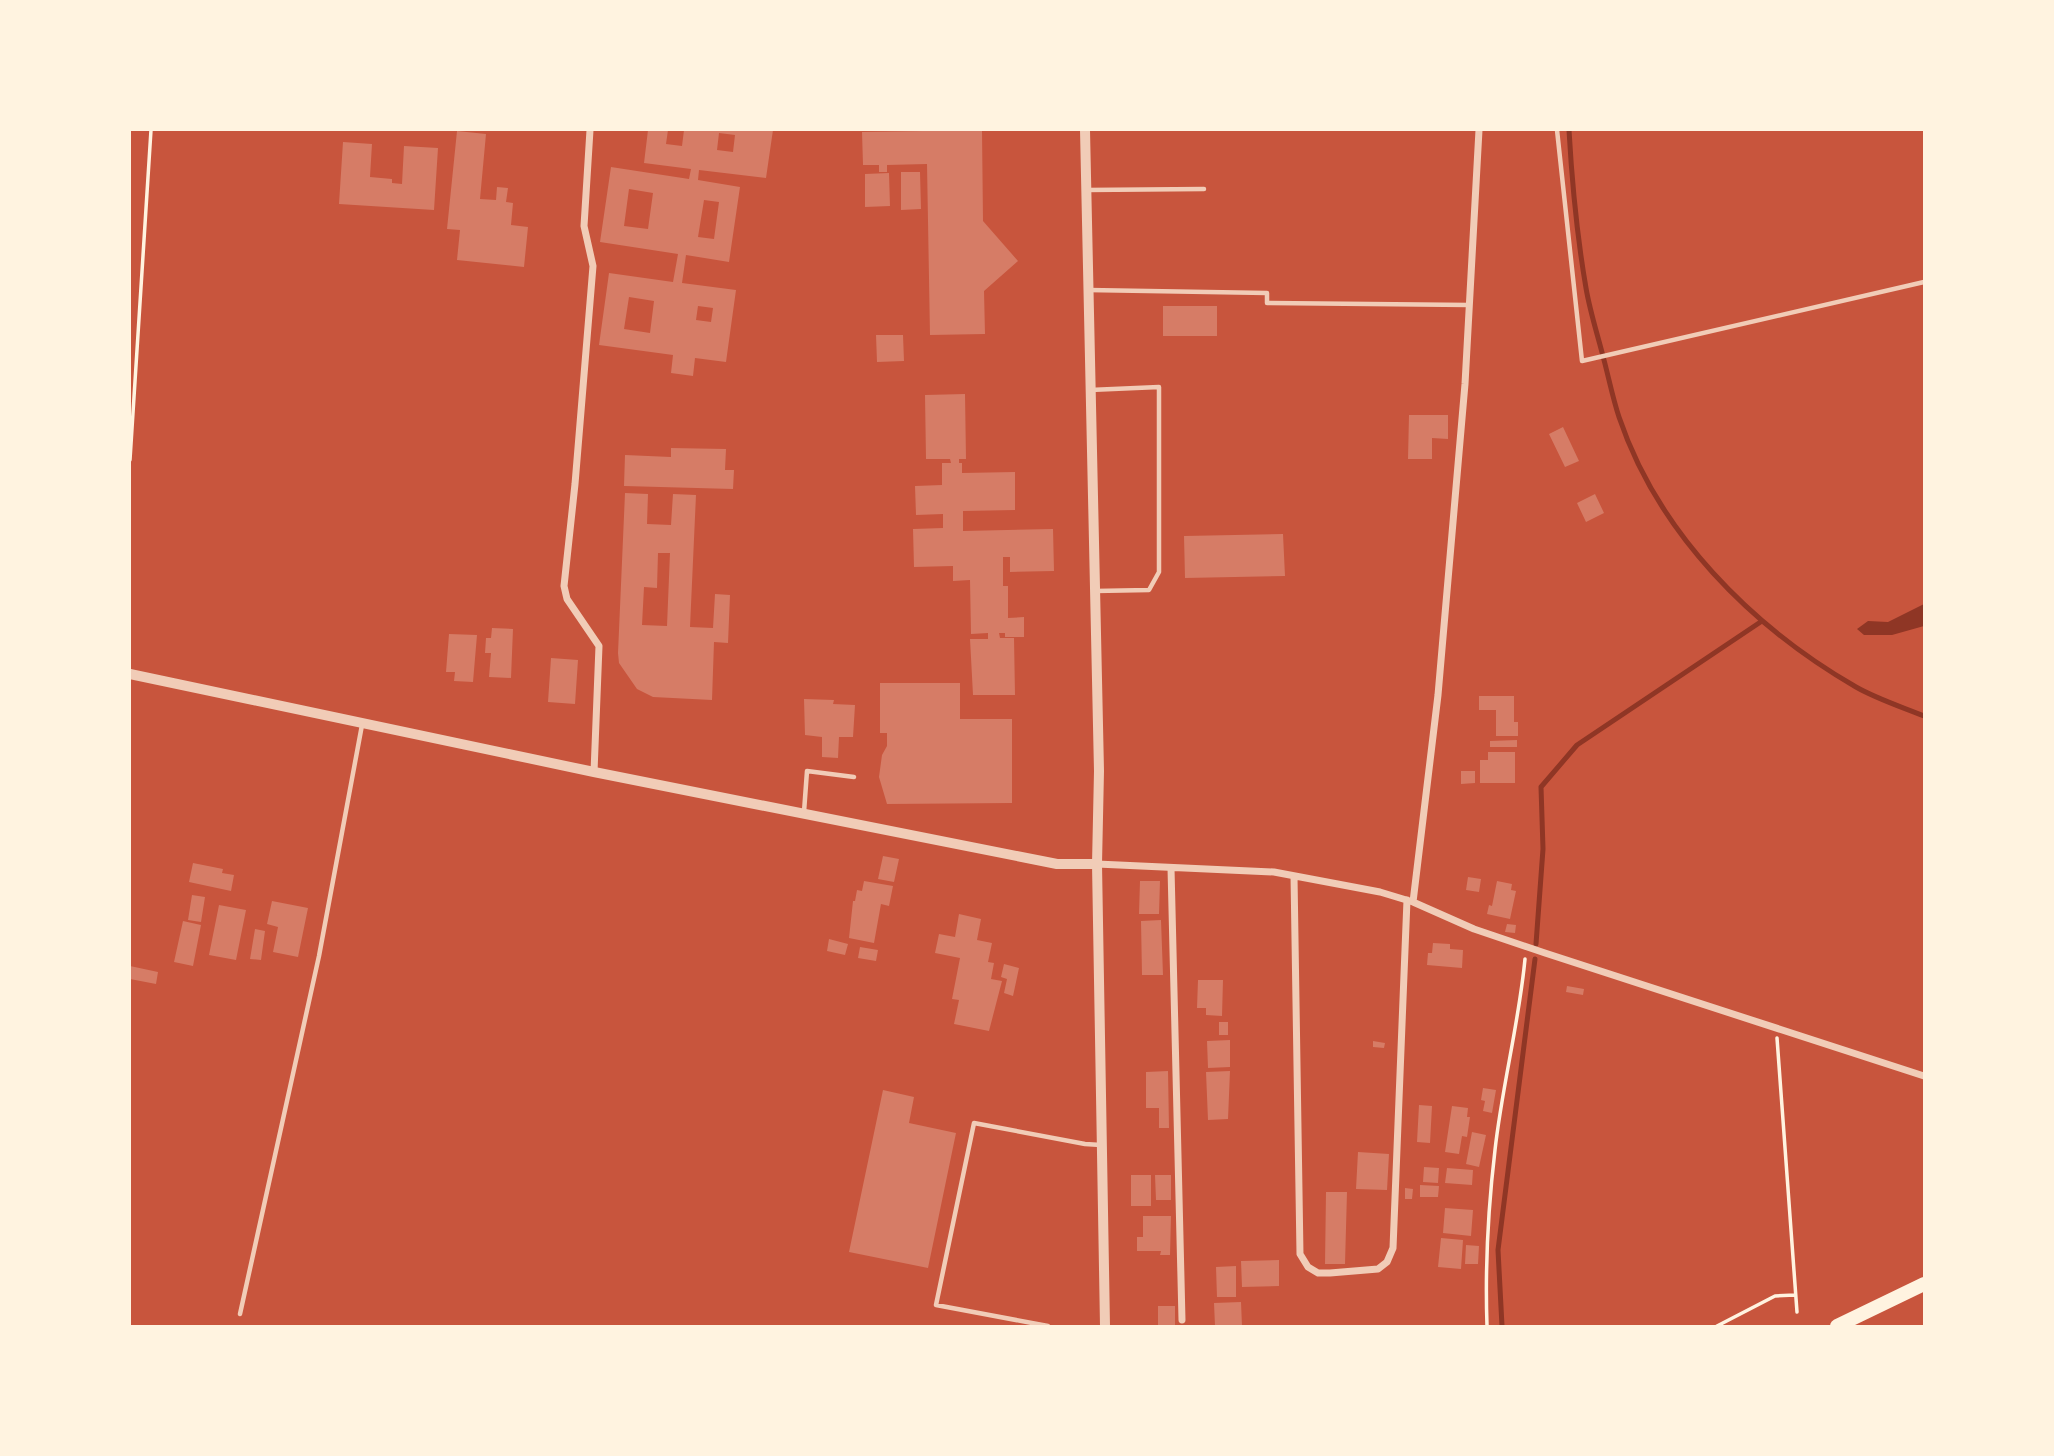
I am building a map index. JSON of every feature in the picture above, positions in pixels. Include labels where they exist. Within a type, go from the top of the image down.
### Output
[{"type":"highway","points":[[1837,1326],[1924,1284]]},
{"type":"street","points":[[590,130],[584,226],[593,266],[564,586],[567,599],[599,646],[594,772]]},
{"type":"street","points":[[1085,130],[1099,771],[1097,864],[1105,1326]]},
{"type":"street","points":[[1294,876],[1300,1254],[1308,1267],[1318,1273],[1378,1269],[1387,1262],[1393,1248],[1410,901],[1438,695],[1469,305],[1479,130]]},
{"type":"street","points":[[130,674],[594,772],[1057,864],[1112,863],[1274,872],[1380,892],[1410,901],[1474,929],[1526,947],[1924,1076]]},
{"type":"street","points":[[1171,868],[1182,1320]]},
{"type":"lane","points":[[1557,130],[1582,361],[1924,282]]},
{"type":"lane","points":[[1086,190],[1205,190]]},
{"type":"lane","points":[[1087,290],[1267,293],[1267,303],[1469,305]]},
{"type":"lane","points":[[1089,390],[1158,387],[1159,572],[1149,590],[1094,591]]},
{"type":"lane","points":[[240,1314],[319,956],[363,722]]},
{"type":"lane","points":[[804,813],[807,771],[854,776]]},
{"type":"lane","points":[[1048,1326],[936,1305],[974,1123],[1101,1145]]},
{"type":"path","points":[[130,460],[151,130]]},
{"type":"path","points":[[1487,1326],[1485,1272],[1495,1148],[1521,997],[1526,947]]},
{"type":"path","points":[[1776,1029],[1797,1312]]},
{"type":"path","points":[[1717,1326],[1775,1296],[1796,1294]]},
{"type":"shaded area","points":[[1924,604],[1924,626],[1892,635],[1864,635],[1857,629],[1868,621],[1888,622]]},
{"type":"building","points":[[648,130],[668,130],[666,144],[682,146],[684,130],[773,130],[766,178],[699,170],[698,180],[740,187],[729,262],[686,255],[682,283],[736,290],[726,362],[695,358],[693,376],[671,373],[673,355],[599,345],[609,273],[673,282],[678,254],[600,242],[611,167],[689,179],[691,169],[644,163]],"holes":[[[719,133],[735,135],[733,152],[717,150]],[[629,189],[653,193],[648,229],[624,226]],[[704,200],[719,202],[714,239],[698,237]],[[629,297],[654,301],[650,333],[624,329]],[[698,306],[713,308],[711,322],[696,320]]]},
{"type":"building","points":[[982,130],[983,221],[1018,261],[984,291],[985,334],[930,335],[927,164],[887,165],[887,172],[879,172],[879,165],[863,165],[862,132]]},
{"type":"building","points":[[457,131],[486,134],[480,199],[496,200],[497,187],[508,188],[506,202],[513,203],[511,225],[528,227],[524,267],[457,260],[460,230],[447,229]]},
{"type":"building","points":[[343,142],[372,144],[370,177],[392,179],[392,183],[402,184],[404,146],[438,148],[434,210],[339,204]]},
{"type":"building","points":[[901,172],[920,172],[921,209],[901,210]]},
{"type":"building","points":[[889,173],[890,206],[865,207],[865,174]]},
{"type":"building","points":[[1163,306],[1217,306],[1217,336],[1163,336]]},
{"type":"building","points":[[876,335],[903,335],[904,361],[877,362]]},
{"type":"building","points":[[965,394],[966,459],[959,459],[962,473],[1015,472],[1015,510],[963,511],[963,531],[1053,529],[1054,571],[1010,572],[1010,557],[1003,557],[1003,586],[1008,586],[1008,618],[1024,617],[1024,637],[1005,637],[1005,633],[999,633],[1000,638],[1014,638],[1015,695],[973,695],[970,639],[988,639],[988,633],[971,634],[970,580],[953,581],[953,566],[914,567],[913,529],[943,528],[943,514],[916,515],[915,486],[942,485],[942,463],[951,463],[950,459],[926,459],[925,395]]},
{"type":"building","points":[[1409,415],[1448,415],[1448,439],[1432,438],[1432,459],[1408,459]]},
{"type":"building","points":[[1563,427],[1579,461],[1565,467],[1549,434]]},
{"type":"building","points":[[671,448],[726,449],[725,470],[734,470],[733,489],[624,486],[625,455],[671,457]]},
{"type":"building","points":[[625,493],[648,494],[647,524],[671,525],[673,494],[696,495],[690,627],[713,628],[715,594],[730,595],[728,643],[714,642],[712,700],[653,697],[637,689],[619,663]],"holes":[[[658,553],[670,553],[667,626],[642,625],[644,587],[657,588]]]},
{"type":"building","points":[[1595,494],[1604,513],[1586,522],[1577,503]]},
{"type":"building","points":[[1283,534],[1285,576],[1185,578],[1184,536]]},
{"type":"building","points":[[492,628],[513,629],[511,678],[489,677],[491,653],[485,653],[486,638],[491,638]]},
{"type":"building","points":[[449,634],[477,635],[473,682],[454,681],[455,672],[446,672]]},
{"type":"building","points":[[551,658],[578,660],[575,704],[548,702]]},
{"type":"building","points":[[880,683],[960,683],[960,719],[1012,719],[1012,803],[887,804],[879,777],[882,755],[887,746],[887,733],[880,733]]},
{"type":"building","points":[[1479,696],[1514,696],[1514,722],[1518,722],[1518,736],[1496,736],[1496,710],[1479,710]]},
{"type":"building","points":[[804,699],[834,700],[833,704],[855,705],[853,737],[839,737],[838,758],[822,757],[822,737],[805,735]]},
{"type":"building","points":[[1517,740],[1517,747],[1490,747],[1490,741]]},
{"type":"building","points":[[1488,752],[1515,752],[1515,783],[1480,783],[1480,760],[1488,760]]},
{"type":"building","points":[[1461,771],[1475,771],[1475,783],[1461,784]]},
{"type":"building","points":[[883,856],[899,859],[894,882],[878,879]]},
{"type":"building","points":[[193,863],[223,869],[222,873],[234,875],[231,891],[189,882]]},
{"type":"building","points":[[1468,877],[1481,879],[1479,892],[1466,890]]},
{"type":"building","points":[[864,881],[893,886],[889,906],[881,904],[874,943],[849,938],[853,901],[857,890],[862,891]]},
{"type":"building","points":[[1140,881],[1160,881],[1159,914],[1139,914]]},
{"type":"building","points":[[1497,881],[1512,884],[1511,890],[1516,891],[1510,919],[1487,914],[1489,905],[1492,906]]},
{"type":"building","points":[[192,895],[205,897],[201,922],[188,920]]},
{"type":"building","points":[[272,901],[308,908],[298,957],[273,952],[278,927],[267,924]]},
{"type":"building","points":[[219,905],[246,910],[236,960],[209,955]]},
{"type":"building","points":[[959,914],[981,919],[977,940],[992,943],[988,962],[994,963],[991,979],[1002,981],[989,1031],[954,1024],[959,1000],[952,999],[960,958],[935,953],[939,934],[955,937]]},
{"type":"building","points":[[1161,920],[1163,975],[1142,975],[1141,921]]},
{"type":"building","points":[[183,921],[201,925],[193,966],[174,962]]},
{"type":"building","points":[[1507,924],[1516,925],[1515,933],[1505,932]]},
{"type":"building","points":[[255,929],[265,931],[261,960],[250,959]]},
{"type":"building","points":[[829,939],[848,944],[845,955],[827,951]]},
{"type":"building","points":[[1433,943],[1450,944],[1450,949],[1463,950],[1462,968],[1427,965],[1428,953],[1432,953]]},
{"type":"building","points":[[860,947],[878,950],[876,961],[858,958]]},
{"type":"building","points":[[1004,964],[1019,968],[1013,996],[1004,993],[1007,979],[1001,977]]},
{"type":"building","points":[[130,966],[158,972],[156,984],[130,979]]},
{"type":"building","points":[[1198,980],[1223,980],[1222,1016],[1206,1015],[1206,1008],[1197,1008]]},
{"type":"building","points":[[1567,986],[1584,989],[1583,995],[1566,992]]},
{"type":"building","points":[[1219,1022],[1228,1022],[1228,1035],[1219,1035]]},
{"type":"building","points":[[1230,1040],[1230,1067],[1208,1068],[1207,1041]]},
{"type":"building","points":[[1373,1041],[1385,1043],[1384,1048],[1373,1047]]},
{"type":"building","points":[[1168,1071],[1169,1128],[1159,1128],[1159,1108],[1146,1108],[1146,1072]]},
{"type":"building","points":[[1230,1071],[1228,1119],[1208,1120],[1206,1072]]},
{"type":"building","points":[[1483,1088],[1496,1090],[1492,1113],[1483,1111]]},
{"type":"building","points":[[883,1090],[914,1097],[909,1123],[956,1133],[928,1268],[849,1252]]},
{"type":"building","points":[[1419,1105],[1432,1106],[1430,1143],[1417,1142]]},
{"type":"building","points":[[1452,1106],[1468,1108],[1467,1117],[1470,1117],[1467,1137],[1462,1136],[1459,1154],[1445,1152]]},
{"type":"building","points":[[1472,1132],[1486,1135],[1479,1167],[1466,1164]]},
{"type":"building","points":[[1358,1152],[1389,1154],[1387,1190],[1356,1189]]},
{"type":"building","points":[[1424,1167],[1439,1168],[1438,1183],[1423,1182]]},
{"type":"building","points":[[1447,1168],[1473,1170],[1472,1185],[1445,1183]]},
{"type":"building","points":[[1131,1175],[1151,1175],[1151,1206],[1131,1206]]},
{"type":"building","points":[[1155,1175],[1171,1175],[1171,1200],[1156,1200]]},
{"type":"building","points":[[1420,1185],[1439,1186],[1438,1197],[1420,1197]]},
{"type":"building","points":[[1405,1188],[1413,1189],[1412,1199],[1405,1199]]},
{"type":"building","points":[[1326,1192],[1347,1192],[1345,1264],[1325,1264]]},
{"type":"building","points":[[1445,1208],[1473,1210],[1471,1236],[1443,1233]]},
{"type":"building","points":[[1143,1216],[1171,1216],[1170,1255],[1160,1255],[1161,1251],[1137,1251],[1137,1237],[1143,1237]]},
{"type":"building","points":[[1441,1238],[1463,1240],[1461,1269],[1438,1267]]},
{"type":"building","points":[[1466,1245],[1479,1246],[1478,1264],[1465,1264]]},
{"type":"building","points":[[1279,1260],[1279,1286],[1242,1287],[1241,1261]]},
{"type":"building","points":[[1236,1266],[1236,1297],[1217,1297],[1216,1267]]},
{"type":"building","points":[[1241,1302],[1242,1326],[1215,1326],[1214,1303]]},
{"type":"building","points":[[1158,1306],[1175,1306],[1175,1326],[1158,1326]]},
{"type":"waterway","points":[[1569,130],[1577,229],[1590,306],[1619,417],[1636,459],[1658,500],[1684,538],[1713,573],[1781,636],[1856,687],[1924,716]]},
{"type":"waterway","points":[[1536,944],[1543,849],[1541,787],[1577,745],[1762,621]]},
{"type":"waterway","points":[[1502,1326],[1498,1250],[1535,959]]}]
